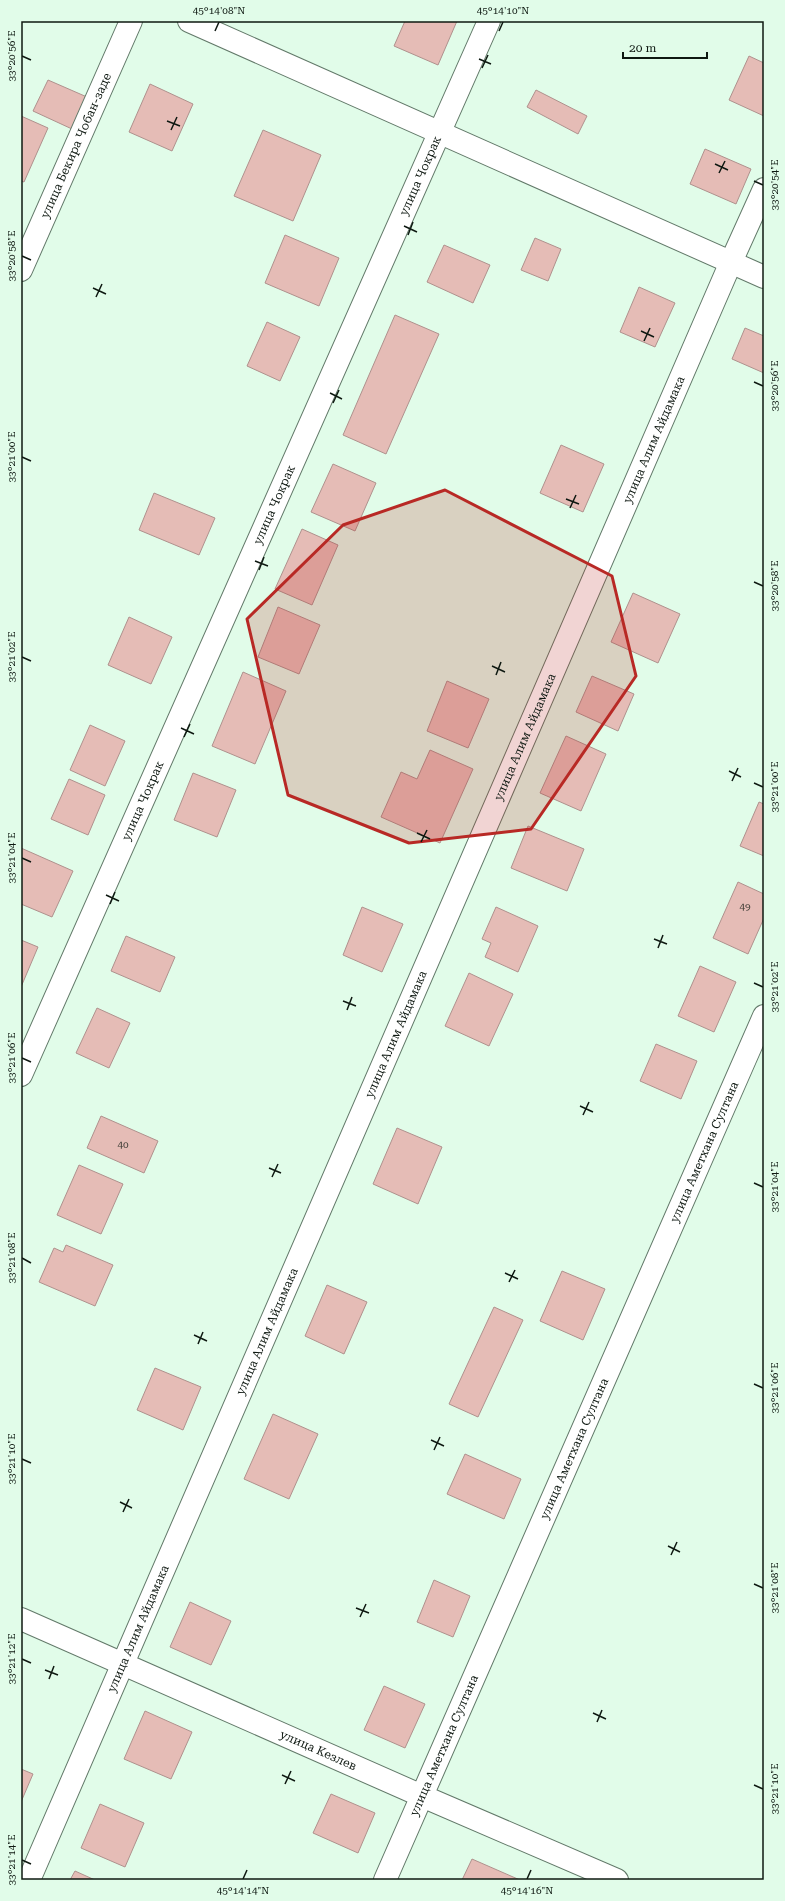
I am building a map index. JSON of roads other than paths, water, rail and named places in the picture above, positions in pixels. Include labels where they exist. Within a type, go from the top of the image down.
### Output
[{"type":"street","name":"улица Бекира Чобан-заде","points":[[21,270],[131,21]]},
{"type":"street","points":[[189,21],[764,277]]},
{"type":"street","name":"улица Чокрак","points":[[21,1075],[489,21]]},
{"type":"street","name":"улица Алим Айдамака","points":[[29,1880],[764,189]]},
{"type":"street","name":"улица Аметхана Султана","points":[[384,1880],[764,1016]]},
{"type":"street","name":"улица Кезлев","points":[[21,1619],[422,1796],[617,1880]]}]
